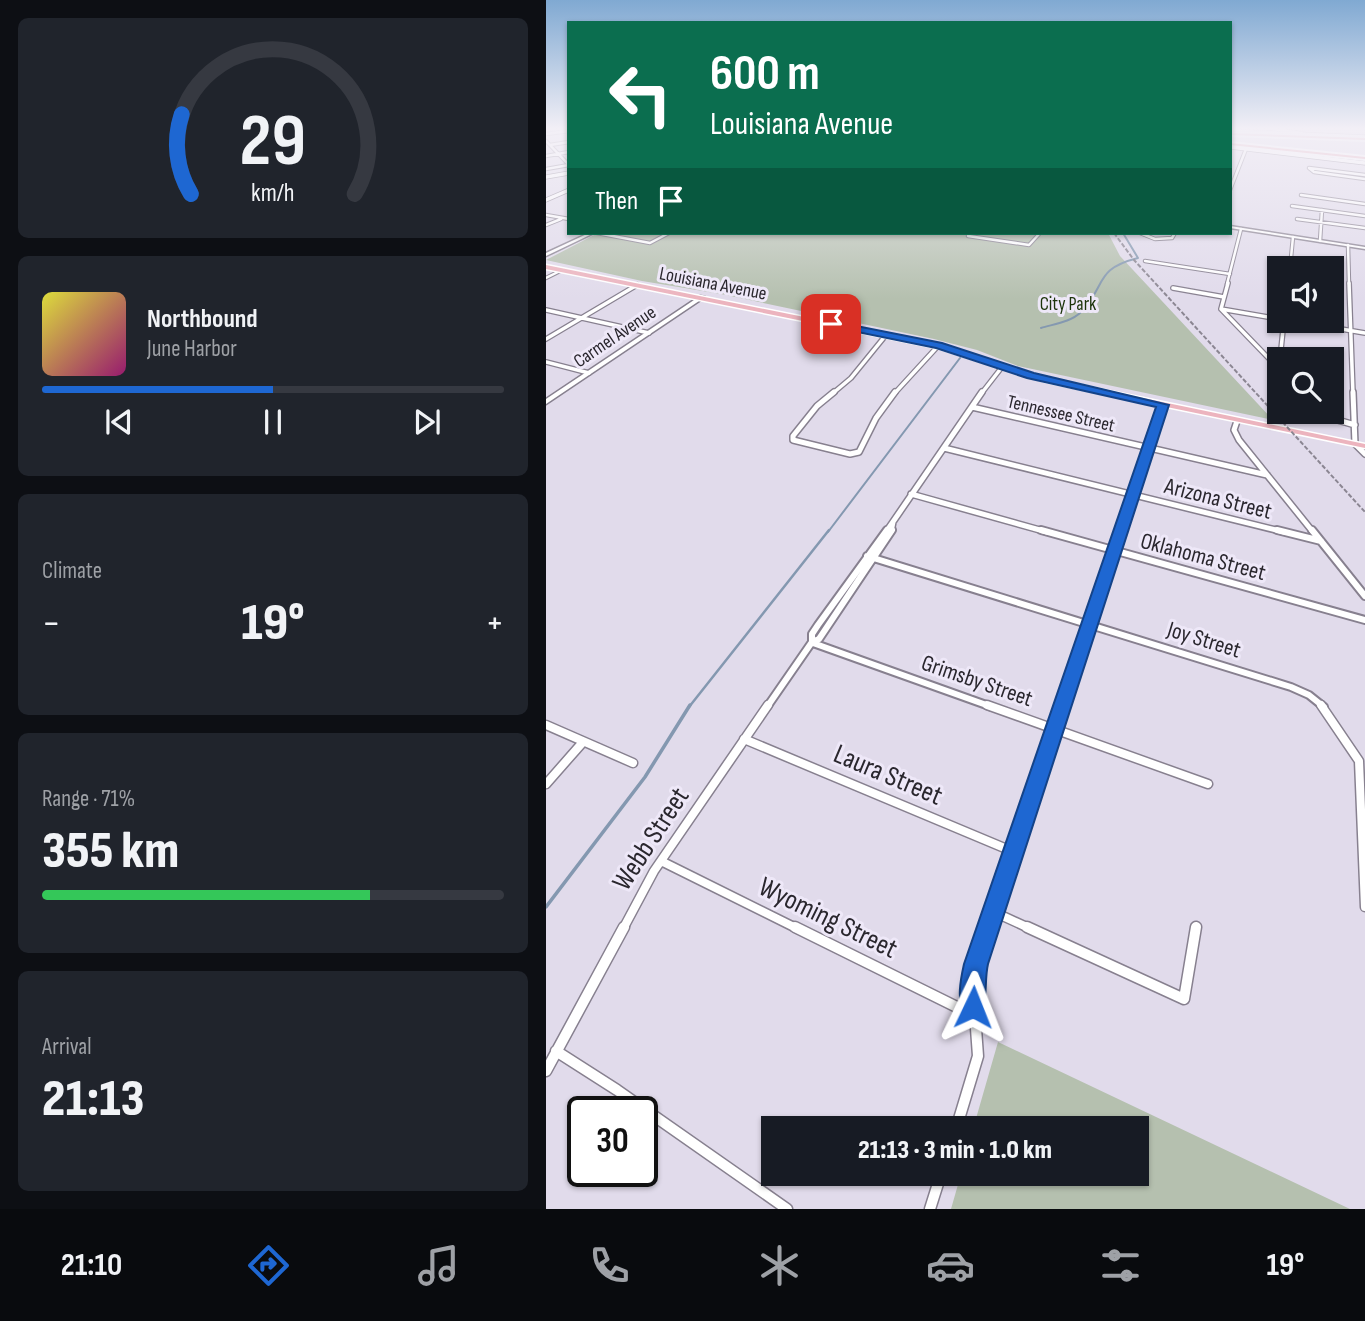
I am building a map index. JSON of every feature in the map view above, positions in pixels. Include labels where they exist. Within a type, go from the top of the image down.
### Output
[{"type":"main road","points":[[1232,227],[1365,248]]},
{"type":"main road","points":[[546,255],[588,235]]},
{"type":"main road","name":"Louisiana Avenue","points":[[546,267],[938,345],[1046,380],[1365,446]]},
{"type":"main road","name":"Carmel Avenue","points":[[546,402],[702,297]]},
{"type":"street","points":[[546,200],[567,191]]},
{"type":"street","points":[[1301,195],[1365,204]]},
{"type":"street","points":[[1292,206],[1365,216]]},
{"type":"street","points":[[1320,241],[1322,210]]},
{"type":"street","points":[[546,215],[567,219]]},
{"type":"street","points":[[546,225],[563,218]]},
{"type":"street","points":[[1297,219],[1365,228]]},
{"type":"street","points":[[1221,309],[1241,229]]},
{"type":"street","points":[[608,235],[650,243],[665,235]]},
{"type":"street","points":[[975,235],[1028,245]]},
{"type":"street","points":[[1023,252],[1038,235]]},
{"type":"street","points":[[1142,235],[1164,240],[1174,235]]},
{"type":"street","points":[[1291,256],[1293,237]]},
{"type":"street","points":[[1348,245],[1355,444],[1365,454]]},
{"type":"street","points":[[1145,261],[1230,274]]},
{"type":"street","points":[[546,278],[562,270]]},
{"type":"street","points":[[546,339],[637,285]]},
{"type":"street","points":[[1173,288],[1224,297]]},
{"type":"street","points":[[1221,309],[1267,317]]},
{"type":"street","points":[[1221,309],[1267,356]]},
{"type":"street","points":[[546,310],[649,333]]},
{"type":"street","points":[[1344,330],[1365,333]]},
{"type":"street","points":[[886,335],[850,379],[814,410],[793,436],[793,440],[850,454],[859,452],[876,418],[897,389],[938,345]]},
{"type":"street","points":[[546,362],[589,373]]},
{"type":"street","name":"Webb Street","points":[[546,1071],[661,861],[812,642],[819,639],[871,557],[892,531],[893,522],[911,495],[1002,367]]},
{"type":"street","points":[[960,1116],[978,1056],[972,984],[1163,405]]},
{"type":"street","name":"Tennessee Street","points":[[972,407],[1267,475]]},
{"type":"street","points":[[1237,421],[1234,428],[1236,436],[1365,596]]},
{"type":"street","points":[[1344,422],[1355,425]]},
{"type":"street","name":"Arizona Street","points":[[944,448],[1321,541]]},
{"type":"street","name":"Oklahoma Street","points":[[911,495],[1365,620]]},
{"type":"street","name":"Joy Street","points":[[871,557],[1291,687],[1319,702],[1359,761],[1365,841],[1365,906]]},
{"type":"street","name":"Grimsby Street","points":[[812,642],[1208,783]]},
{"type":"street","points":[[546,725],[633,763]]},
{"type":"street","name":"Laura Street","points":[[744,739],[1014,852]]},
{"type":"street","points":[[546,784],[583,742]]},
{"type":"street","name":"Wyoming Street","points":[[661,861],[975,1016]]},
{"type":"street","points":[[994,912],[1184,999],[1196,927]]},
{"type":"street","points":[[556,1051],[617,1090],[787,1209]]},
{"type":"street","points":[[930,1209],[937,1186]]},
{"type":"green space","name":"City Park","points":[[594,235],[1109,235],[1120,256],[1267,414],[1267,419],[1018,366],[977,350],[934,339],[721,294],[642,281],[546,260]]},
{"type":"green space","points":[[998,1042],[1350,1209],[951,1209],[958,1186],[1149,1186],[1149,1116],[977,1116]]},
{"type":"waterway","points":[[1041,328],[1077,315],[1089,302],[1107,273],[1124,262],[1138,258],[1124,235]]},
{"type":"waterway","points":[[828,532],[960,358]]},
{"type":"waterway","points":[[689,707],[829,530]]},
{"type":"waterway","points":[[546,907],[645,777],[690,705]]},
{"type":"railway","points":[[1115,235],[1134,260],[1365,512]]},
{"type":"route","points":[[831,324],[938,345],[1031,376],[1163,405],[976,964],[972,984],[973,1007]]}]
